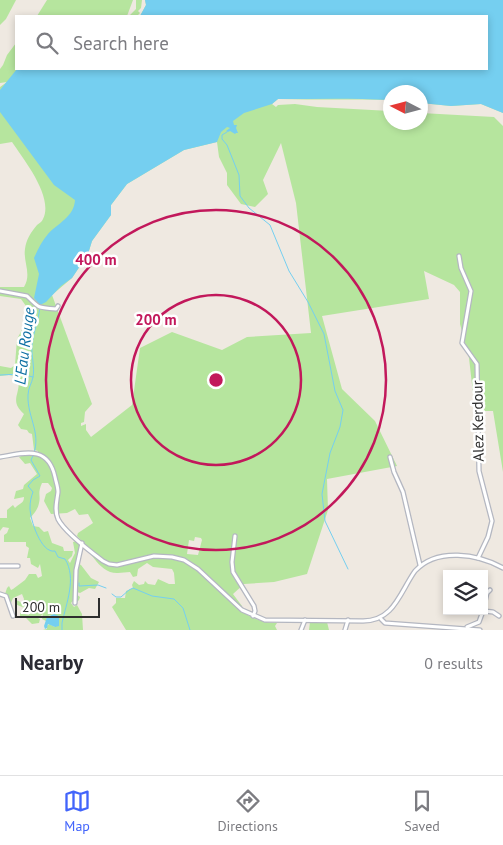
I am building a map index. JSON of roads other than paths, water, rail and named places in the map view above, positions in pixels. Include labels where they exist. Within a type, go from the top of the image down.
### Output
[{"type":"street","name":"Alez Kerdour","points":[[459,256],[461,268],[471,291],[462,343],[477,364],[479,471],[492,521],[488,538],[478,558]]},
{"type":"street","points":[[0,291],[25,295],[38,307],[56,309],[58,306]]},
{"type":"street","points":[[0,457],[34,453],[45,458],[53,467],[58,488],[56,508],[59,520],[66,530],[103,561],[112,565],[122,565],[154,556],[172,557],[187,561],[237,606],[253,616],[270,620],[369,621],[381,618],[391,609],[420,565],[433,559],[469,556],[503,568]]},
{"type":"street","points":[[390,457],[402,492],[420,565]]},
{"type":"street","points":[[235,536],[232,562],[233,572],[254,606],[253,616]]},
{"type":"street","points":[[75,603],[77,566],[82,544]]},
{"type":"street","points":[[0,566],[18,566]]},
{"type":"street","points":[[0,594],[6,596],[14,616]]},
{"type":"street","points":[[488,612],[499,616]]},
{"type":"street","points":[[464,628],[479,622],[482,615]]},
{"type":"street","points":[[381,618],[385,623],[480,630]]},
{"type":"street","points":[[301,630],[305,620]]},
{"type":"street","points":[[345,630],[348,620]]},
{"type":"water","points":[[145,0],[503,0],[503,113],[481,104],[451,106],[428,104],[428,85],[383,85],[383,100],[278,99],[272,104],[244,113],[233,121],[234,125],[237,125],[238,133],[226,131],[230,128],[227,127],[221,132],[217,142],[184,150],[127,184],[111,205],[111,215],[92,241],[88,254],[72,278],[61,286],[46,302],[40,305],[34,298],[39,274],[34,258],[46,237],[72,211],[75,200],[54,185],[0,112],[0,90],[16,70],[488,70],[488,15],[141,15],[146,5]]},
{"type":"water","points":[[54,614],[59,616],[59,626],[55,627],[48,624],[45,629],[47,617]]},
{"type":"waterway","points":[[227,132],[222,135],[222,139],[227,145],[239,175],[240,196],[249,208],[270,225],[289,271],[308,302],[324,334],[335,391],[343,410],[340,427],[330,453],[322,494],[325,521],[348,569]]},
{"type":"waterway","name":"L'Eau Rouge","points":[[40,307],[33,340],[33,373],[28,395],[28,404],[36,435],[35,451],[31,460],[40,476],[28,486],[33,492],[30,502],[30,513],[37,535],[45,547],[55,551],[58,557],[65,559],[70,574],[68,599],[62,630]]},
{"type":"waterway","points":[[0,375],[21,374],[33,377]]},
{"type":"waterway","points":[[79,583],[79,586],[98,585],[106,588]]},
{"type":"waterway","points":[[112,594],[116,597],[121,597],[133,588],[152,596],[174,599],[183,608],[190,630]]}]
